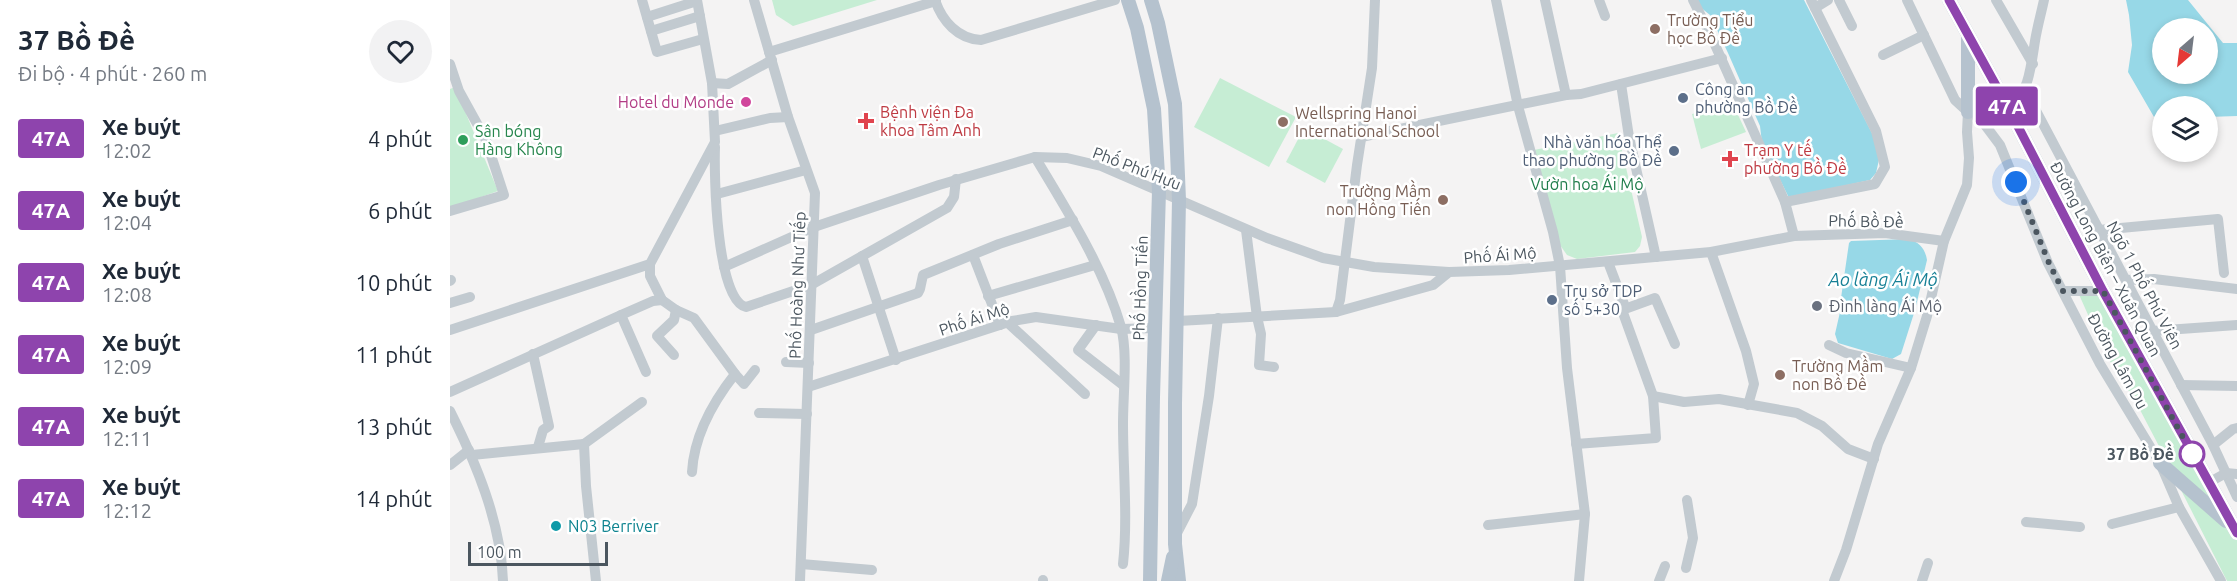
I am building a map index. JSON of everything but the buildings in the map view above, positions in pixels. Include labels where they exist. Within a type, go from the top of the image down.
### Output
[{"type":"main road","name":"Phố Hồng Tiến","points":[[1128,0],[1137,28],[1154,109],[1159,191],[1150,581]]},
{"type":"main road","points":[[1150,0],[1158,23],[1174,104],[1179,200],[1175,540],[1179,581]]},
{"type":"main road","name":"Đường Long Biên – Xuân Quan","points":[[1948,0],[2008,107],[2103,291],[2236,531]]},
{"type":"main road","points":[[1968,34],[1968,112]]},
{"type":"main road","points":[[2160,464],[2236,531]]},
{"type":"main road","points":[[1168,581],[1175,540]]},
{"type":"main road","points":[[1151,544],[1160,581]]},
{"type":"street","points":[[642,0],[657,52],[703,39]]},
{"type":"street","points":[[647,17],[697,0],[712,83],[717,230],[726,278],[734,298],[741,306],[746,307],[811,285],[947,208],[954,197],[956,179]]},
{"type":"street","name":"Phố Hoàng Như Tiếp","points":[[754,0],[788,117],[815,193],[800,581]]},
{"type":"street","points":[[712,83],[728,84],[771,56],[935,1],[945,20],[954,30],[964,36],[981,40],[1115,0]]},
{"type":"street","points":[[1336,312],[1340,300],[1372,68],[1375,0]]},
{"type":"street","points":[[1496,0],[1518,106],[1553,232],[1560,266],[1565,350],[1585,514],[1579,581]]},
{"type":"street","points":[[1545,0],[1566,95]]},
{"type":"street","points":[[1599,0],[1605,16]]},
{"type":"street","points":[[1693,0],[1722,58],[1785,202],[1794,236]]},
{"type":"street","points":[[1785,202],[1875,183],[1886,167],[1876,131],[1813,4],[1828,0]]},
{"type":"street","points":[[1839,0],[1852,26]]},
{"type":"street","name":"Đường Lâm Du","points":[[1907,0],[1955,100],[1968,112],[1979,117],[2000,145],[2049,263],[2100,364],[2160,464],[2179,507],[2221,581]]},
{"type":"street","points":[[1996,0],[2032,64]]},
{"type":"street","points":[[2008,107],[2024,88],[2032,64],[2044,0]]},
{"type":"street","points":[[651,32],[700,16]]},
{"type":"street","points":[[1883,55],[1924,35]]},
{"type":"street","points":[[1361,137],[1566,95],[1581,94],[1722,58]]},
{"type":"street","points":[[450,63],[459,91],[486,140],[504,195],[450,211]]},
{"type":"street","points":[[1621,84],[1629,137],[1656,257]]},
{"type":"street","name":"Ngõ 1 Phố Phú Viên","points":[[2024,88],[2213,445],[2231,473],[2237,497]]},
{"type":"street","points":[[1834,581],[1874,459],[1911,368],[1927,316],[1944,242],[1967,185],[1968,112]]},
{"type":"street","points":[[755,370],[744,384],[694,318],[676,310],[662,300],[650,276],[650,264],[715,137],[770,118],[788,117]]},
{"type":"street","points":[[1035,157],[1073,220],[1122,329],[1126,536],[1123,564]]},
{"type":"street","name":"Phố Phú Hựu","points":[[724,267],[814,227],[956,179],[1035,157],[1067,158],[1101,166],[1246,230],[1323,258],[1398,270],[1449,272]]},
{"type":"street","points":[[717,194],[807,170]]},
{"type":"street","points":[[2099,230],[2218,219],[2224,273]]},
{"type":"street","points":[[811,330],[919,292],[923,274],[1073,220]]},
{"type":"street","points":[[1246,230],[1257,317],[1262,334],[1259,365],[1274,367]]},
{"type":"street","name":"Phố Bồ Đề","points":[[1794,236],[1886,233],[1944,242]]},
{"type":"street","name":"Phố Ái Mộ","points":[[1178,321],[1336,312],[1433,285],[1449,272],[1467,273],[1560,266],[1711,252],[1794,236]]},
{"type":"street","points":[[1711,252],[1746,351],[1754,384],[1748,405]]},
{"type":"street","points":[[973,255],[988,296],[1004,324],[1085,394]]},
{"type":"street","points":[[862,256],[896,360]]},
{"type":"street","points":[[1576,444],[1656,438],[1653,396],[1622,310],[1624,304],[1608,262]]},
{"type":"street","points":[[450,330],[650,264]]},
{"type":"street","points":[[988,296],[1095,265]]},
{"type":"street","points":[[2126,280],[2154,279],[2237,289]]},
{"type":"street","points":[[2063,291],[2103,291]]},
{"type":"street","points":[[450,303],[470,297]]},
{"type":"street","points":[[1622,310],[1655,298],[1675,344]]},
{"type":"street","points":[[450,392],[653,301],[662,300]]},
{"type":"street","points":[[674,355],[657,336],[674,320],[676,310]]},
{"type":"street","points":[[621,315],[646,372]]},
{"type":"street","name":"Phố Ái Mộ","points":[[808,387],[1004,324],[1036,317],[1122,329],[1155,328]]},
{"type":"street","points":[[1175,540],[1192,504],[1209,396],[1218,318]]},
{"type":"street","points":[[1096,325],[1078,350],[1123,385]]},
{"type":"street","points":[[2152,331],[2237,325]]},
{"type":"street","points":[[1829,345],[1846,353],[1911,368]]},
{"type":"street","points":[[532,354],[549,426],[543,430],[538,447]]},
{"type":"street","points":[[786,362],[809,363]]},
{"type":"street","points":[[692,472],[693,459],[710,407],[735,374]]},
{"type":"street","points":[[2181,385],[2237,386]]},
{"type":"street","points":[[1653,396],[1684,402],[1719,399],[1797,414],[1822,426],[1848,449],[1874,459]]},
{"type":"street","points":[[450,465],[470,452],[584,444],[642,402]]},
{"type":"street","points":[[450,411],[476,466],[495,531],[503,581]]},
{"type":"street","points":[[759,413],[807,414]]},
{"type":"street","points":[[2213,445],[2237,428]]},
{"type":"street","points":[[584,444],[596,581]]},
{"type":"street","points":[[2208,483],[2231,473]]},
{"type":"street","points":[[1686,568],[1693,538],[1687,500]]},
{"type":"street","points":[[2112,524],[2179,507]]},
{"type":"street","points":[[1488,525],[1585,514]]},
{"type":"street","points":[[2026,522],[2080,527]]},
{"type":"street","points":[[1922,581],[1928,563]]},
{"type":"street","points":[[801,564],[872,570]]},
{"type":"street","points":[[1659,581],[1665,566]]},
{"type":"green space","points":[[772,0],[877,0],[793,26],[776,15]]},
{"type":"green space","points":[[1220,78],[1296,117],[1269,167],[1194,127]]},
{"type":"green space","name":"Sân bóng Hàng Không","points":[[455,87],[498,191],[450,208],[450,89]]},
{"type":"green space","points":[[1733,104],[1746,132],[1701,149],[1692,114]]},
{"type":"green space","points":[[1304,128],[1343,149],[1325,183],[1286,162]]},
{"type":"green space","name":"Vườn hoa Ái Mộ","points":[[1618,133],[1642,237],[1640,246],[1635,252],[1577,259],[1567,255],[1560,245],[1534,150]]},
{"type":"green space","points":[[2077,290],[2105,297],[2223,515],[2172,471],[2138,406],[2105,353]]},
{"type":"green space","points":[[2181,490],[2231,531],[2237,540],[2237,581],[2227,581]]},
{"type":"water","points":[[1696,0],[1804,0],[1881,151],[1876,173],[1870,180],[1789,198],[1762,143],[1760,126],[1728,53],[1710,15],[1700,7]]},
{"type":"water","points":[[2126,0],[2188,0],[2203,18],[2152,18],[2152,84],[2218,84],[2218,37],[2223,43],[2237,43],[2237,116],[2218,117],[2218,96],[2152,96],[2152,114],[2128,72],[2132,45]]},
{"type":"water","name":"Ao làng Ái Mộ","points":[[1908,239],[1921,246],[1927,260],[1901,354],[1892,359],[1838,343],[1835,334],[1840,312],[1843,311],[1844,300],[1841,298],[1849,243],[1851,241]]},
{"type":"bus line","name":"47A","points":[[1949,0],[2164,404],[2237,533]]},
{"type":"place","name":"Trường Tiểu học Bồ Đề","points":[[1655,29]]},
{"type":"place","name":"Công an phường Bồ Đề","points":[[1683,98]]},
{"type":"place","name":"Hotel du Monde","points":[[746,102]]},
{"type":"place","name":"Bệnh viện Đa khoa Tâm Anh","points":[[866,121]]},
{"type":"place","name":"Wellspring Hanoi International School","points":[[1283,122]]},
{"type":"place","name":"Sân bóng Hàng Không","points":[[463,140]]},
{"type":"place","name":"Nhà văn hóa Thể thao phường Bồ Đề","points":[[1674,151]]},
{"type":"place","name":"Trạm Y tế phường Bồ Đề","points":[[1730,159]]},
{"type":"place","name":"Trường Mầm non Hồng Tiến","points":[[1443,200]]},
{"type":"place","name":"Trụ sở TDP số 5+30","points":[[1552,300]]},
{"type":"place","name":"Đình làng Ái Mộ","points":[[1817,306]]},
{"type":"place","name":"Trường Mầm non Bồ Đề","points":[[1780,375]]},
{"type":"place","name":"37 Bồ Đề","points":[[2192,454]]},
{"type":"place","name":"N03 Berriver","points":[[556,526]]},
{"type":"route","points":[[2016,182],[2063,291],[2103,291],[2197,463],[2192,454]]}]
